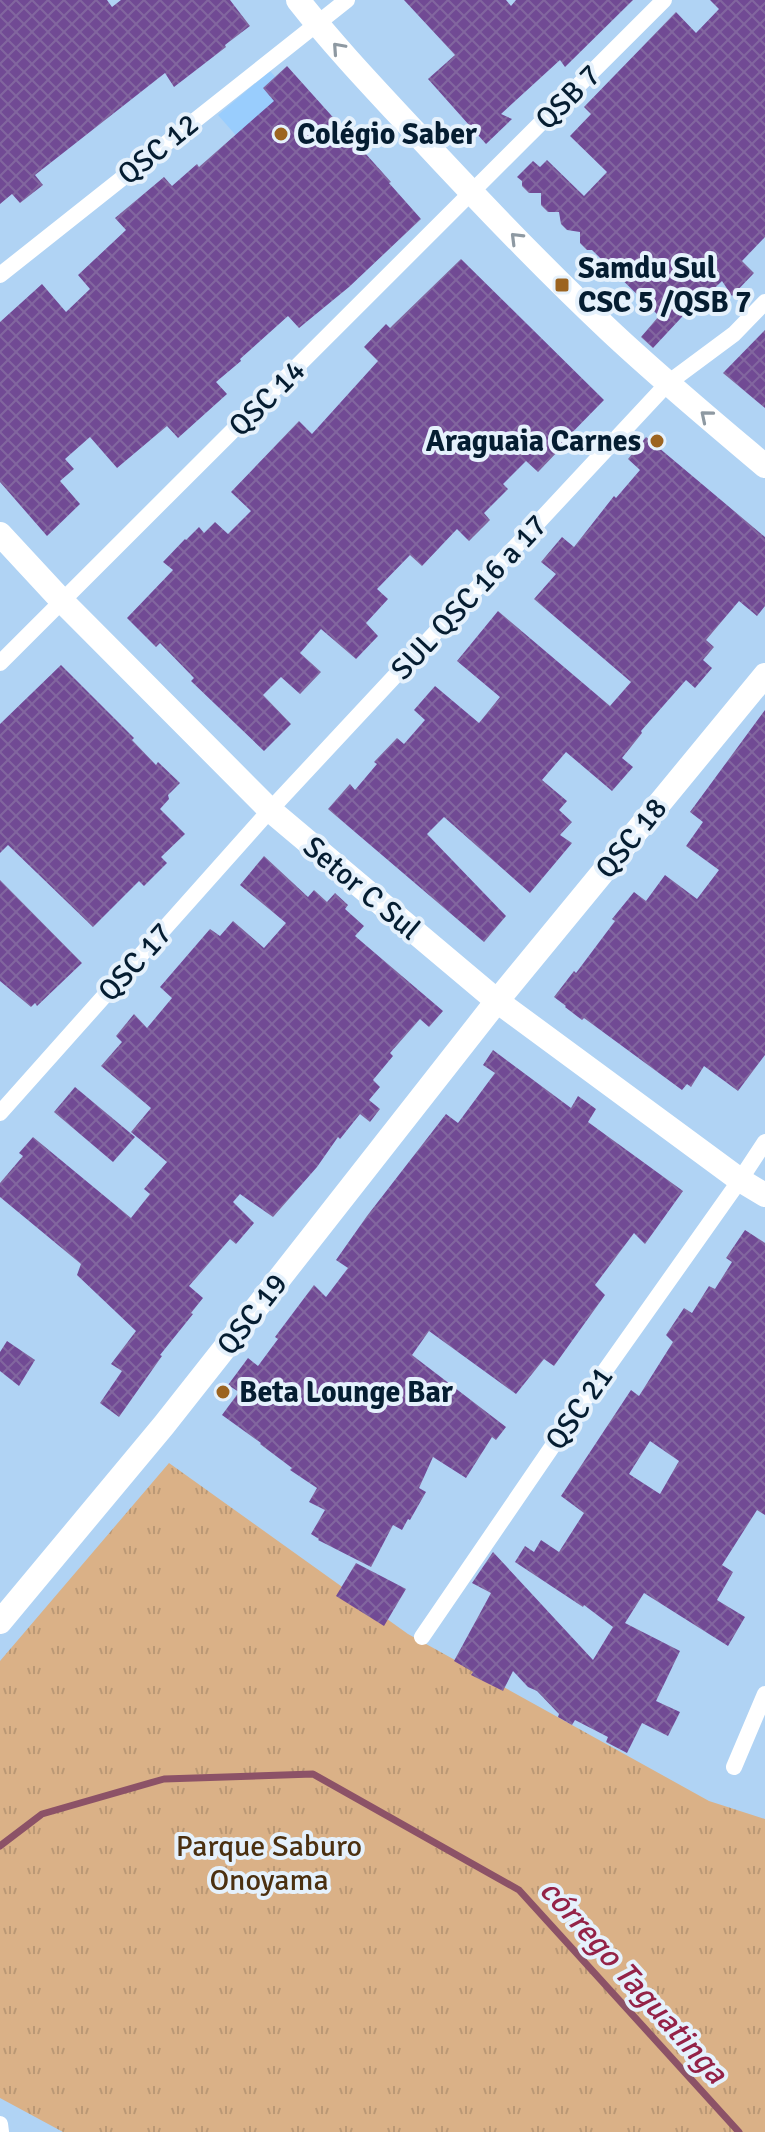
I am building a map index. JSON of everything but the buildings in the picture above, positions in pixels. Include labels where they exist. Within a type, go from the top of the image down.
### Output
[{"type":"street","points":[[298,0],[472,194],[562,285],[668,383],[765,466]]},
{"type":"street","name":"QSC 12","points":[[0,275],[347,0]]},
{"type":"street","name":"QSB 7","points":[[472,194],[664,0]]},
{"type":"street","name":"QSC 14","points":[[0,663],[472,194]]},
{"type":"street","name":"SUL QSC 16 a 17","points":[[270,810],[668,383],[734,334],[765,302]]},
{"type":"street","name":"Setor C Sul","points":[[0,534],[63,602],[270,810],[497,1001],[740,1180],[765,1195]]},
{"type":"street","name":"QSC 18","points":[[497,1001],[765,675]]},
{"type":"street","name":"QSC 17","points":[[0,1113],[270,810]]},
{"type":"street","name":"QSC 19","points":[[0,1622],[222,1353],[497,1001]]},
{"type":"street","name":"QSC 21","points":[[422,1637],[765,1142]]},
{"type":"street","points":[[734,1767],[765,1694]]},
{"type":"street","points":[[0,2124],[1,2132]]},
{"type":"shaded area","name":"Colégio Saber","points":[[270,71],[344,152],[292,199],[218,115]]},
{"type":"green space","name":"Parque Saburo Onoyama","points":[[169,1463],[408,1634],[709,1801],[765,1819],[765,2132],[63,2132],[0,2098],[0,1661]]},
{"type":"waterway","name":"córrego Taguatinga","points":[[0,1846],[42,1814],[164,1779],[313,1774],[519,1890],[739,2132]]},
{"type":"place","name":"Colégio Saber","points":[[281,134]]},
{"type":"place","name":"Samdu Sul CSC 5 /QSB 7","points":[[562,285]]},
{"type":"place","name":"Araguaia Carnes","points":[[657,441]]},
{"type":"place","name":"Beta Lounge Bar","points":[[223,1392]]}]
